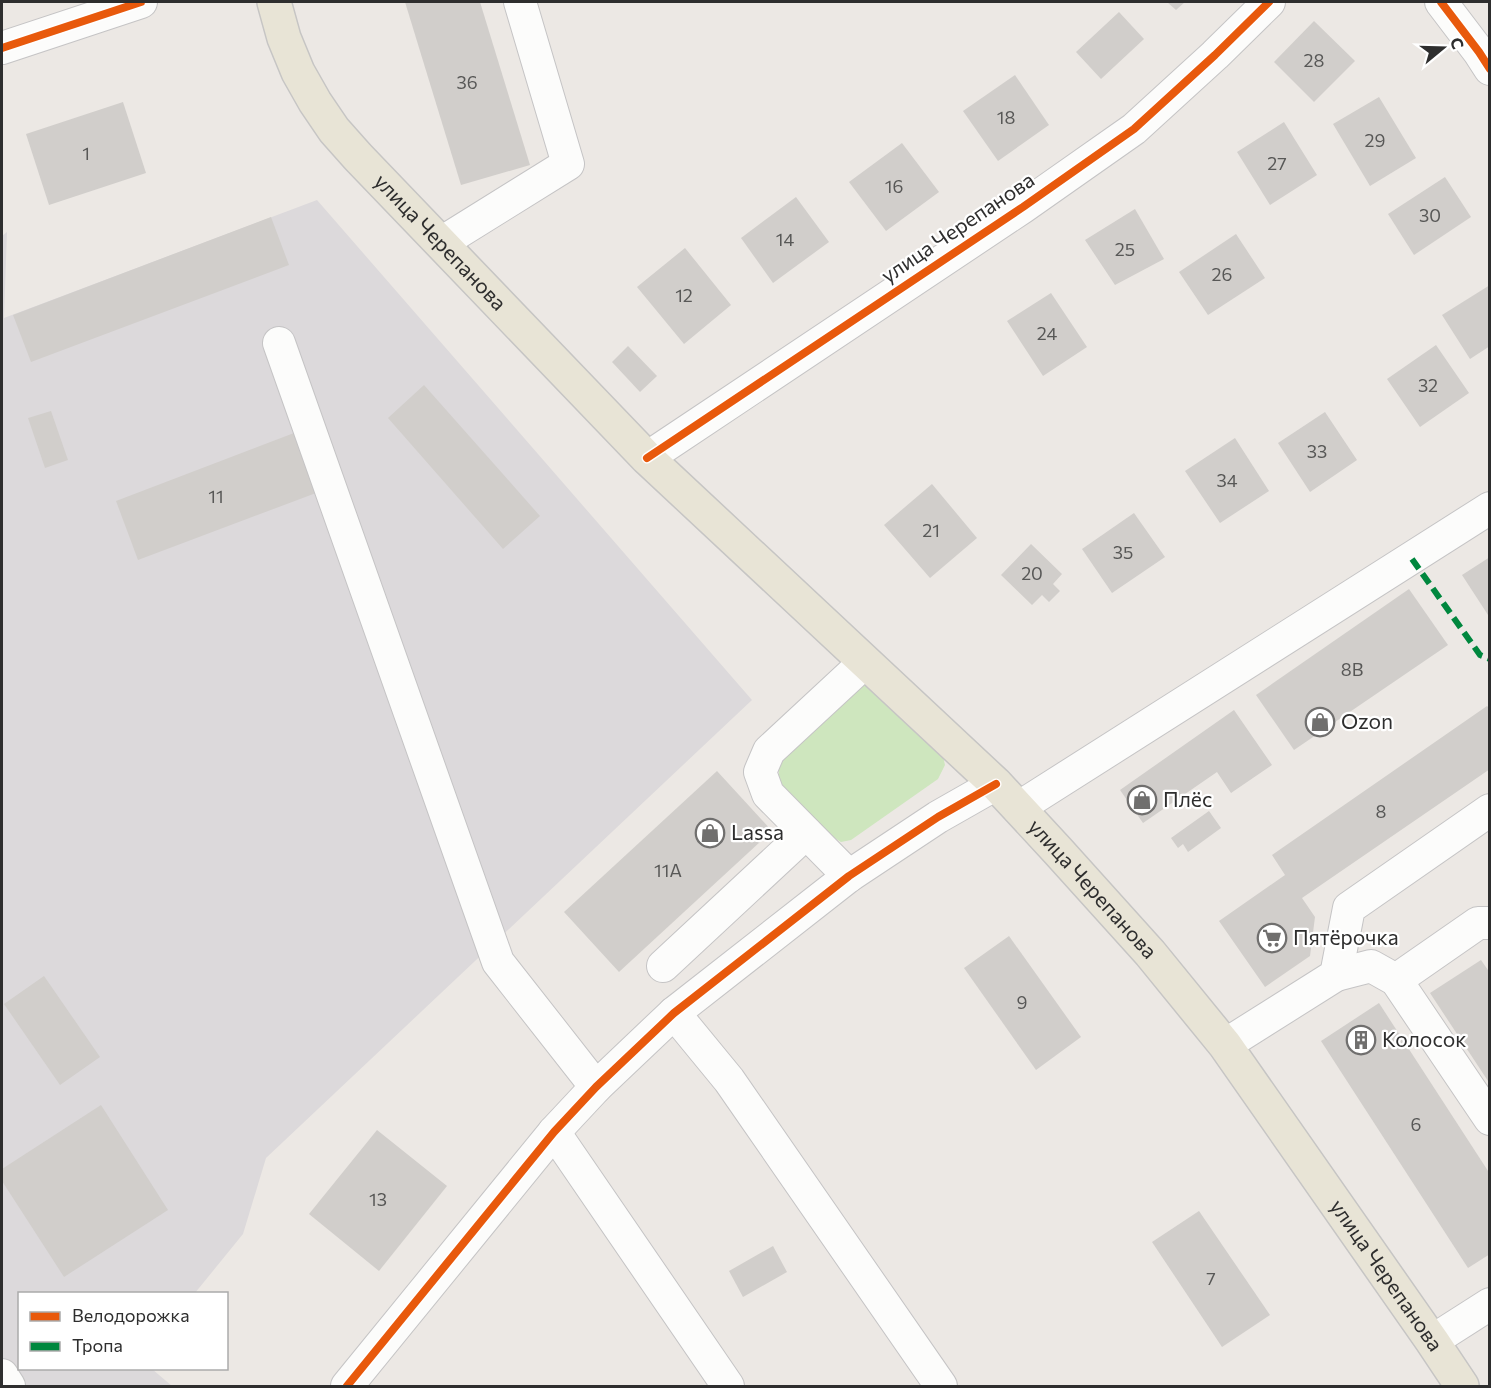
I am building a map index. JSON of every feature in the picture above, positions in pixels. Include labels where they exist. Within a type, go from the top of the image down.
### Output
[{"type":"main road","name":"улица Черепанова","points":[[274,2],[284,38],[298,72],[334,130],[647,458],[996,784],[1150,953],[1225,1045],[1462,1386]]},
{"type":"street","points":[[2,48],[141,2]]},
{"type":"street","name":"улица Черепанова","points":[[647,458],[1013,213],[1134,129],[1215,56],[1269,2]]},
{"type":"street","points":[[1441,2],[1490,69]]},
{"type":"street","points":[[441,243],[568,164],[530,4]]},
{"type":"street","points":[[279,343],[498,962],[596,1087]]},
{"type":"street","points":[[1018,808],[1490,508]]},
{"type":"street","points":[[849,876],[768,794],[760,772],[769,751],[865,662]]},
{"type":"street","points":[[355,1383],[554,1132],[596,1087],[674,1013],[849,876],[938,818],[996,784]]},
{"type":"street","points":[[1336,975],[1349,908],[1490,810]]},
{"type":"street","points":[[663,966],[806,833]]},
{"type":"street","points":[[1396,980],[1478,923],[1490,923]]},
{"type":"street","points":[[1225,1045],[1336,975],[1371,966],[1396,980],[1490,1119]]},
{"type":"street","points":[[674,1013],[729,1080],[941,1386]]},
{"type":"street","points":[[554,1132],[728,1386]]},
{"type":"street","points":[[1432,1341],[1490,1304]]},
{"type":"street","points":[[2,1375],[9,1386]]},
{"type":"shaded area","points":[[317,200],[752,700],[266,1158],[243,1234],[196,1292],[18,1292],[18,1370],[153,1370],[172,1386],[2,1386],[2,236],[7,232],[4,318]]},
{"type":"green space","points":[[872,684],[942,752],[945,765],[938,779],[851,840],[841,842],[816,823],[790,797],[780,781],[779,769],[782,758],[859,687]]},
{"type":"building","points":[[405,2],[480,2],[530,165],[461,185]]},
{"type":"building","points":[[1167,2],[1185,2],[1176,10]]},
{"type":"building","points":[[1119,12],[1144,39],[1101,79],[1076,52]]},
{"type":"building","points":[[1314,21],[1355,61],[1314,102],[1274,62]]},
{"type":"building","points":[[1015,75],[1049,125],[998,161],[963,111]]},
{"type":"building","points":[[1379,97],[1416,158],[1370,186],[1333,124]]},
{"type":"building","points":[[123,102],[146,173],[49,205],[26,134]]},
{"type":"building","points":[[1284,122],[1317,175],[1270,205],[1237,152]]},
{"type":"building","points":[[902,143],[939,192],[886,231],[849,182]]},
{"type":"building","points":[[1445,177],[1471,217],[1414,255],[1388,214]]},
{"type":"building","points":[[796,197],[829,242],[773,283],[741,238]]},
{"type":"building","points":[[1135,209],[1164,259],[1115,285],[1085,240]]},
{"type":"building","points":[[271,217],[289,265],[31,362],[13,315]]},
{"type":"building","points":[[1236,234],[1265,278],[1208,315],[1179,272]]},
{"type":"building","points":[[685,248],[731,305],[684,344],[637,287]]},
{"type":"building","points":[[1490,285],[1490,346],[1470,359],[1442,315]]},
{"type":"building","points":[[1051,293],[1087,347],[1043,376],[1007,321]]},
{"type":"building","points":[[1436,345],[1469,393],[1420,427],[1387,379]]},
{"type":"building","points":[[628,346],[657,376],[640,392],[612,362]]},
{"type":"building","points":[[424,385],[540,516],[503,549],[388,418]]},
{"type":"building","points":[[51,411],[68,460],[45,468],[28,418]]},
{"type":"building","points":[[1325,412],[1357,460],[1310,492],[1278,443]]},
{"type":"building","points":[[294,433],[316,493],[138,560],[116,501]]},
{"type":"building","points":[[1235,438],[1269,491],[1220,523],[1185,471]]},
{"type":"building","points":[[932,484],[977,538],[930,578],[884,525]]},
{"type":"building","points":[[1134,513],[1165,557],[1112,593],[1082,549]]},
{"type":"building","points":[[1031,544],[1062,574],[1053,584],[1060,591],[1049,602],[1042,595],[1032,605],[1001,575]]},
{"type":"building","points":[[1490,557],[1490,618],[1462,575]]},
{"type":"building","points":[[1409,589],[1448,645],[1294,750],[1256,695]]},
{"type":"building","points":[[1487,706],[1490,709],[1490,769],[1302,898],[1315,917],[1310,956],[1265,987],[1219,921],[1285,875],[1272,855]]},
{"type":"building","points":[[1234,710],[1272,765],[1231,793],[1217,772],[1143,823],[1120,790]]},
{"type":"building","points":[[717,771],[772,831],[619,972],[564,912]]},
{"type":"building","points":[[1209,811],[1221,828],[1188,852],[1183,844],[1178,848],[1171,838]]},
{"type":"building","points":[[1009,936],[1081,1037],[1036,1070],[964,968]]},
{"type":"building","points":[[1481,960],[1490,973],[1490,1084],[1430,993]]},
{"type":"building","points":[[44,976],[100,1057],[60,1085],[4,1004]]},
{"type":"building","points":[[1379,1003],[1490,1174],[1490,1254],[1468,1268],[1321,1041]]},
{"type":"building","points":[[101,1105],[168,1210],[64,1277],[2,1181],[2,1169]]},
{"type":"building","points":[[377,1130],[447,1186],[379,1271],[309,1214]]},
{"type":"building","points":[[1199,1211],[1270,1315],[1222,1347],[1152,1242]]},
{"type":"building","points":[[773,1246],[787,1272],[743,1297],[729,1271]]},
{"type":"marked path","points":[[1412,559],[1480,655],[1490,659]]},
{"type":"cycle path","points":[[2,48],[141,2]]},
{"type":"cycle path","points":[[647,458],[1023,207],[1134,129],[1269,2]]},
{"type":"cycle path","points":[[1441,2],[1490,69]]},
{"type":"cycle path","points":[[347,1386],[554,1132],[596,1087],[674,1013],[849,876],[938,817],[996,784]]},
{"type":"place","name":"Ozon","points":[[1320,722]]},
{"type":"place","name":"Плёс","points":[[1142,800]]},
{"type":"place","name":"Lassa","points":[[710,833]]},
{"type":"place","name":"Пятёрочка","points":[[1272,938]]},
{"type":"place","name":"Колосок","points":[[1361,1040]]}]
